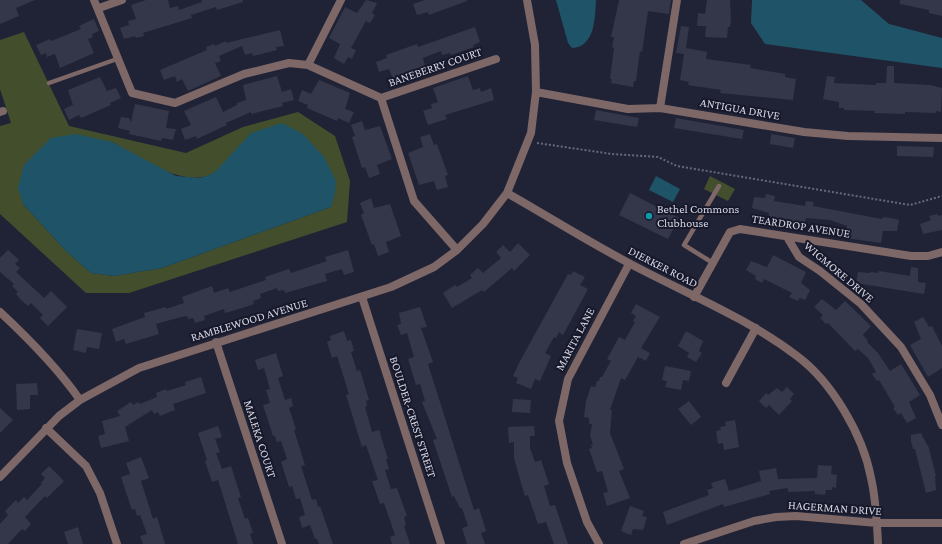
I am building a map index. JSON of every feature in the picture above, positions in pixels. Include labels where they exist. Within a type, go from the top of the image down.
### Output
[{"type":"street","points":[[94,0],[99,8],[117,59],[132,93],[175,103],[244,74],[289,63],[308,65],[381,98],[414,201],[457,250]]},
{"type":"street","points":[[99,8],[122,0]]},
{"type":"street","points":[[308,65],[341,0]]},
{"type":"street","points":[[506,193],[531,133],[536,92],[535,45],[527,0]]},
{"type":"street","points":[[660,108],[677,0]]},
{"type":"street","name":"BANEBERRY COURT","points":[[381,98],[496,59]]},
{"type":"street","name":"ANTIGUA DRIVE","points":[[536,92],[628,109],[660,108],[804,132],[848,136],[942,138]]},
{"type":"street","name":"RAMBLEWOOD AVENUE","points":[[0,476],[46,428],[80,400],[139,368],[216,342],[392,287],[434,267],[457,250],[483,224],[506,193]]},
{"type":"street","name":"DIERKER ROAD","points":[[506,193],[629,264],[756,328],[798,356],[819,377],[836,399],[851,424],[863,452],[871,477],[878,544]]},
{"type":"street","name":"TEARDROP AVENUE","points":[[694,297],[730,232],[740,229],[911,256],[928,256],[942,252]]},
{"type":"street","name":"WIGMORE DRIVE","points":[[787,237],[799,257],[820,270],[861,304],[901,347],[930,395],[942,425]]},
{"type":"street","name":"MARITA LANE","points":[[599,544],[587,522],[568,463],[559,421],[568,379],[629,264]]},
{"type":"street","name":"BOULDER-CREST STREET","points":[[362,297],[441,544]]},
{"type":"street","points":[[0,312],[31,341],[62,376],[80,400]]},
{"type":"street","points":[[726,383],[756,328]]},
{"type":"street","name":"MALEKA COURT","points":[[216,342],[282,544]]},
{"type":"street","points":[[46,428],[72,451],[86,466],[100,493],[116,544]]},
{"type":"street","name":"HAGERMAN DRIVE","points":[[684,544],[754,521],[776,516],[796,516],[877,523],[942,523]]},
{"type":"lane","points":[[49,83],[117,59]]},
{"type":"lane","points":[[713,262],[684,245],[719,186]]},
{"type":"path","points":[[528,141],[612,154],[658,157],[677,166],[910,205],[942,196]]},
{"type":"green space","points":[[24,32],[69,126],[186,153],[243,127],[298,112],[335,136],[350,181],[347,222],[129,293],[86,293],[0,214],[0,126],[11,123],[0,89],[0,40]],"holes":[[[112,142],[161,169],[189,177],[202,177],[214,173],[229,158],[331,207],[162,268],[114,276],[91,273],[66,251],[23,204]]]},
{"type":"green space","points":[[710,176],[735,189],[728,201],[704,189]]},
{"type":"water","points":[[556,0],[596,0],[592,30],[585,43],[580,46],[572,48],[568,43]]},
{"type":"water","points":[[752,0],[861,0],[889,24],[942,38],[942,68],[765,44],[751,23]]},
{"type":"water","points":[[282,123],[303,134],[324,157],[336,181],[335,193],[331,207],[162,268],[114,276],[91,273],[66,251],[23,204],[18,188],[24,165],[51,138],[76,134],[112,142],[176,176],[200,178],[214,173],[251,133]]},
{"type":"water","points":[[656,176],[680,189],[673,202],[649,190]]},
{"type":"building","points":[[0,0],[35,0],[16,8],[19,16],[0,24]]},
{"type":"building","points":[[146,0],[168,0],[170,8],[178,6],[179,10],[202,2],[201,0],[243,0],[243,2],[217,10],[216,7],[191,15],[192,18],[143,33],[144,36],[136,38],[135,36],[124,39],[120,28],[129,25],[128,21],[136,19],[131,5]]},
{"type":"building","points":[[366,0],[377,3],[372,13],[375,15],[370,23],[366,21],[351,48],[356,50],[352,59],[348,57],[344,64],[334,58],[340,44],[329,38],[345,7],[357,13]]},
{"type":"building","points":[[425,0],[467,1],[429,15],[428,12],[417,15],[413,4]]},
{"type":"building","points":[[619,0],[671,0],[669,14],[648,11],[642,52],[640,51],[636,81],[634,81],[633,87],[611,83],[612,79],[610,79],[614,48],[612,47],[614,37],[611,37]]},
{"type":"building","points":[[707,0],[730,0],[731,20],[730,27],[728,27],[727,38],[705,37],[706,26],[697,26],[698,13],[705,14]]},
{"type":"building","points":[[900,0],[942,0],[942,16],[929,13],[929,10],[900,4]]},
{"type":"building","points":[[94,19],[99,31],[92,34],[93,37],[88,39],[94,53],[60,68],[55,54],[47,57],[46,53],[41,55],[36,45],[50,39],[51,41],[81,29],[79,26]]},
{"type":"building","points":[[681,26],[689,27],[686,48],[707,52],[706,59],[751,65],[750,68],[785,74],[785,77],[796,79],[793,100],[720,93],[721,90],[688,85],[689,82],[680,80],[684,54],[676,53]]},
{"type":"building","points":[[475,27],[480,42],[473,45],[474,47],[451,55],[450,53],[442,55],[441,51],[423,58],[427,73],[395,84],[389,69],[379,72],[376,62],[387,58],[386,55],[417,44],[418,47]]},
{"type":"building","points":[[280,30],[284,46],[276,47],[277,50],[253,56],[252,53],[245,55],[242,46],[219,56],[221,61],[215,63],[221,76],[188,91],[182,79],[177,82],[175,76],[164,80],[160,70],[207,50],[206,47],[214,44],[215,46],[226,41],[226,43]]},
{"type":"building","points":[[887,66],[894,66],[894,83],[930,85],[942,88],[941,112],[905,112],[905,114],[844,110],[844,108],[839,108],[839,102],[823,99],[827,76],[835,77],[834,83],[876,85],[876,83],[886,83]]},
{"type":"building","points":[[277,76],[282,92],[291,89],[294,100],[282,103],[283,106],[251,114],[251,112],[226,123],[227,125],[197,139],[196,136],[185,140],[181,129],[191,125],[184,111],[216,97],[223,112],[237,105],[237,103],[246,100],[243,85]]},
{"type":"building","points":[[468,76],[473,90],[480,88],[481,92],[491,88],[494,100],[445,115],[447,119],[428,125],[423,111],[432,108],[431,104],[438,102],[433,88]]},
{"type":"building","points":[[100,77],[107,91],[116,88],[121,98],[110,103],[111,105],[81,118],[79,115],[69,120],[64,109],[73,105],[68,90]]},
{"type":"building","points":[[319,80],[350,93],[345,109],[354,112],[349,123],[338,118],[337,121],[307,108],[308,105],[298,101],[302,90],[311,94]]},
{"type":"building","points":[[135,104],[169,111],[166,128],[176,129],[173,140],[162,138],[161,141],[129,134],[130,131],[118,128],[121,117],[129,118],[131,122]]},
{"type":"building","points":[[596,110],[639,118],[637,127],[594,120]]},
{"type":"building","points":[[676,118],[744,130],[742,139],[674,128]]},
{"type":"building","points":[[362,121],[365,130],[380,126],[392,159],[377,165],[380,174],[369,178],[365,167],[362,168],[352,137],[355,136],[351,125]]},
{"type":"building","points":[[430,134],[434,145],[437,144],[448,175],[445,176],[448,187],[437,190],[434,181],[419,185],[408,153],[423,147],[420,137]]},
{"type":"building","points":[[771,134],[795,138],[793,148],[770,144]]},
{"type":"building","points":[[897,146],[934,147],[933,157],[897,156]]},
{"type":"building","name":"Bethel Commons Clubhouse","points":[[630,193],[679,218],[668,239],[619,215]]},
{"type":"building","points":[[766,194],[775,196],[774,201],[805,206],[806,201],[814,202],[813,206],[882,219],[883,217],[899,220],[897,231],[883,231],[881,243],[845,238],[847,226],[830,220],[806,218],[803,231],[767,225],[769,213],[752,208],[754,197],[765,198]]},
{"type":"building","points":[[371,198],[374,208],[390,204],[401,236],[386,242],[389,252],[378,256],[374,244],[372,245],[361,215],[364,213],[360,203]]},
{"type":"building","points":[[938,214],[938,216],[942,215],[942,230],[923,234],[920,224],[931,220],[929,216]]},
{"type":"building","points":[[518,243],[530,255],[514,271],[512,268],[484,292],[482,290],[452,308],[443,293],[455,285],[457,287],[472,278],[470,275],[478,268],[483,273],[501,258],[496,252],[503,245],[510,252]]},
{"type":"building","points":[[8,250],[19,260],[15,264],[20,268],[16,272],[44,298],[51,291],[67,307],[48,326],[40,318],[43,315],[31,303],[28,306],[20,299],[16,294],[18,292],[12,286],[14,284],[0,272],[0,258]]},
{"type":"building","points":[[348,250],[354,272],[344,275],[342,269],[325,274],[327,281],[285,293],[284,290],[278,291],[277,288],[260,294],[261,298],[253,301],[254,304],[225,313],[224,309],[204,316],[205,320],[195,323],[193,318],[188,319],[187,316],[181,317],[156,324],[159,334],[126,344],[124,339],[116,342],[112,329],[145,317],[144,313],[166,307],[166,309],[184,303],[182,297],[212,286],[214,293],[228,288],[230,292],[266,280],[265,277],[289,269],[291,273],[327,261],[325,257]]},
{"type":"building","points":[[773,255],[806,272],[801,283],[810,290],[805,300],[800,298],[798,301],[789,297],[792,293],[764,279],[762,283],[755,279],[756,276],[746,270],[751,261],[767,267]]},
{"type":"building","points":[[911,267],[918,268],[918,282],[926,283],[924,294],[856,283],[858,272],[878,273],[879,271],[910,276]]},
{"type":"building","points":[[573,271],[585,277],[580,285],[588,289],[563,335],[559,332],[556,338],[554,337],[545,353],[551,356],[540,381],[535,379],[531,389],[516,383],[518,378],[513,376],[519,363],[568,274],[571,275]]},
{"type":"building","points":[[822,299],[836,310],[845,301],[871,326],[863,335],[868,341],[867,342],[878,353],[890,371],[901,364],[920,395],[909,402],[916,418],[907,423],[901,413],[898,415],[879,380],[877,381],[872,374],[876,372],[868,358],[858,349],[855,351],[828,323],[826,324],[820,318],[823,315],[814,307]]},
{"type":"building","points":[[636,304],[660,317],[641,348],[650,353],[646,361],[638,357],[625,380],[621,378],[610,410],[612,410],[610,433],[624,469],[619,471],[630,498],[607,506],[603,493],[608,492],[602,471],[597,472],[589,449],[592,448],[591,445],[593,444],[590,436],[592,424],[589,424],[589,418],[584,417],[586,401],[591,386],[595,387],[597,381],[599,381],[600,377],[602,377],[611,361],[607,359],[619,337],[625,340],[635,322],[633,321],[636,316],[631,313]]},
{"type":"building","points":[[420,307],[427,327],[421,328],[433,362],[428,364],[474,510],[479,508],[486,531],[481,533],[485,544],[467,544],[462,528],[468,526],[462,508],[460,508],[454,496],[452,497],[433,440],[437,439],[422,402],[425,401],[420,384],[416,385],[408,359],[414,357],[407,333],[401,335],[397,325],[401,324],[399,313]]},
{"type":"building","points":[[923,317],[929,327],[932,326],[942,346],[942,368],[928,377],[910,345],[921,339],[914,322]]},
{"type":"building","points":[[77,329],[102,333],[99,349],[87,347],[86,353],[73,350]]},
{"type":"building","points":[[344,331],[347,341],[351,340],[354,351],[351,352],[357,371],[360,370],[369,400],[366,401],[367,406],[365,407],[372,432],[379,430],[388,459],[386,459],[389,469],[385,470],[391,489],[397,488],[407,516],[404,517],[406,525],[404,526],[410,544],[392,544],[390,537],[395,535],[384,503],[380,504],[372,481],[378,480],[366,445],[362,447],[346,395],[349,394],[337,356],[332,358],[327,342],[331,340],[330,336]]},
{"type":"building","points":[[686,331],[703,341],[699,351],[702,353],[696,362],[687,357],[689,353],[678,346]]},
{"type":"building","points":[[276,353],[283,376],[278,378],[285,400],[291,398],[293,406],[289,408],[305,465],[301,466],[312,500],[316,499],[318,507],[320,506],[333,544],[319,544],[317,539],[315,539],[310,525],[302,528],[299,517],[305,515],[300,498],[296,499],[292,486],[289,487],[281,462],[287,459],[281,441],[277,442],[275,436],[273,436],[263,405],[270,403],[266,390],[270,389],[264,368],[258,370],[255,360]]},
{"type":"building","points":[[665,366],[691,371],[689,381],[683,380],[681,390],[665,387],[667,381],[662,380]]},
{"type":"building","points":[[201,377],[206,393],[173,404],[175,410],[160,416],[158,412],[154,414],[152,410],[125,427],[129,441],[101,448],[98,436],[105,434],[102,421],[120,416],[117,411],[131,402],[133,405],[138,402],[140,404],[157,397],[156,393],[166,389],[167,391],[186,385],[185,382]]},
{"type":"building","points":[[37,383],[38,395],[30,395],[30,409],[17,410],[16,384]]},
{"type":"building","points":[[787,387],[794,394],[790,399],[792,401],[779,415],[769,405],[766,408],[759,401],[766,393],[768,395],[777,388],[782,392]]},
{"type":"building","points":[[513,399],[531,400],[530,413],[512,412]]},
{"type":"building","points":[[689,401],[701,417],[691,425],[678,409]]},
{"type":"building","points":[[0,408],[13,420],[0,433]]},
{"type":"building","points":[[735,420],[739,447],[724,450],[723,443],[718,444],[716,431],[721,430],[720,427],[726,426],[725,422]]},
{"type":"building","points":[[218,426],[222,437],[215,439],[220,452],[216,453],[222,469],[231,466],[241,497],[238,498],[245,519],[248,518],[253,533],[250,534],[253,544],[238,544],[218,480],[212,482],[205,461],[207,460],[198,433]]},
{"type":"building","points":[[534,426],[535,436],[530,436],[530,448],[535,462],[541,460],[549,484],[544,486],[550,506],[555,505],[568,544],[554,544],[546,522],[538,524],[528,495],[525,496],[521,483],[514,458],[514,442],[509,443],[508,427]]},
{"type":"building","points":[[921,433],[928,445],[936,476],[936,490],[926,493],[915,449],[913,449],[911,441],[911,435]]},
{"type":"building","points":[[141,457],[149,478],[141,481],[153,519],[157,517],[165,544],[143,544],[140,536],[147,534],[140,515],[137,516],[135,509],[132,510],[121,477],[130,474],[126,463]]},
{"type":"building","points":[[818,465],[832,466],[831,474],[837,475],[836,488],[832,487],[832,490],[826,490],[825,495],[815,494],[815,491],[788,492],[788,488],[769,491],[770,494],[724,507],[723,504],[667,525],[663,512],[709,495],[707,490],[713,488],[711,483],[725,479],[729,491],[761,481],[759,471],[776,468],[778,479],[817,478]]},
{"type":"building","points":[[49,466],[64,481],[47,498],[45,496],[25,517],[31,524],[25,531],[22,529],[8,544],[0,544],[0,524],[8,515],[5,511],[16,500],[18,503],[24,497],[27,500],[42,484],[41,483],[45,478],[41,474]]},
{"type":"building","points":[[630,506],[644,511],[642,516],[647,517],[643,530],[633,529],[631,535],[621,531]]},
{"type":"building","points":[[78,527],[83,544],[68,544],[64,532]]},
{"type":"place","name":"Bethel Commons Clubhouse","points":[[649,216]]}]
